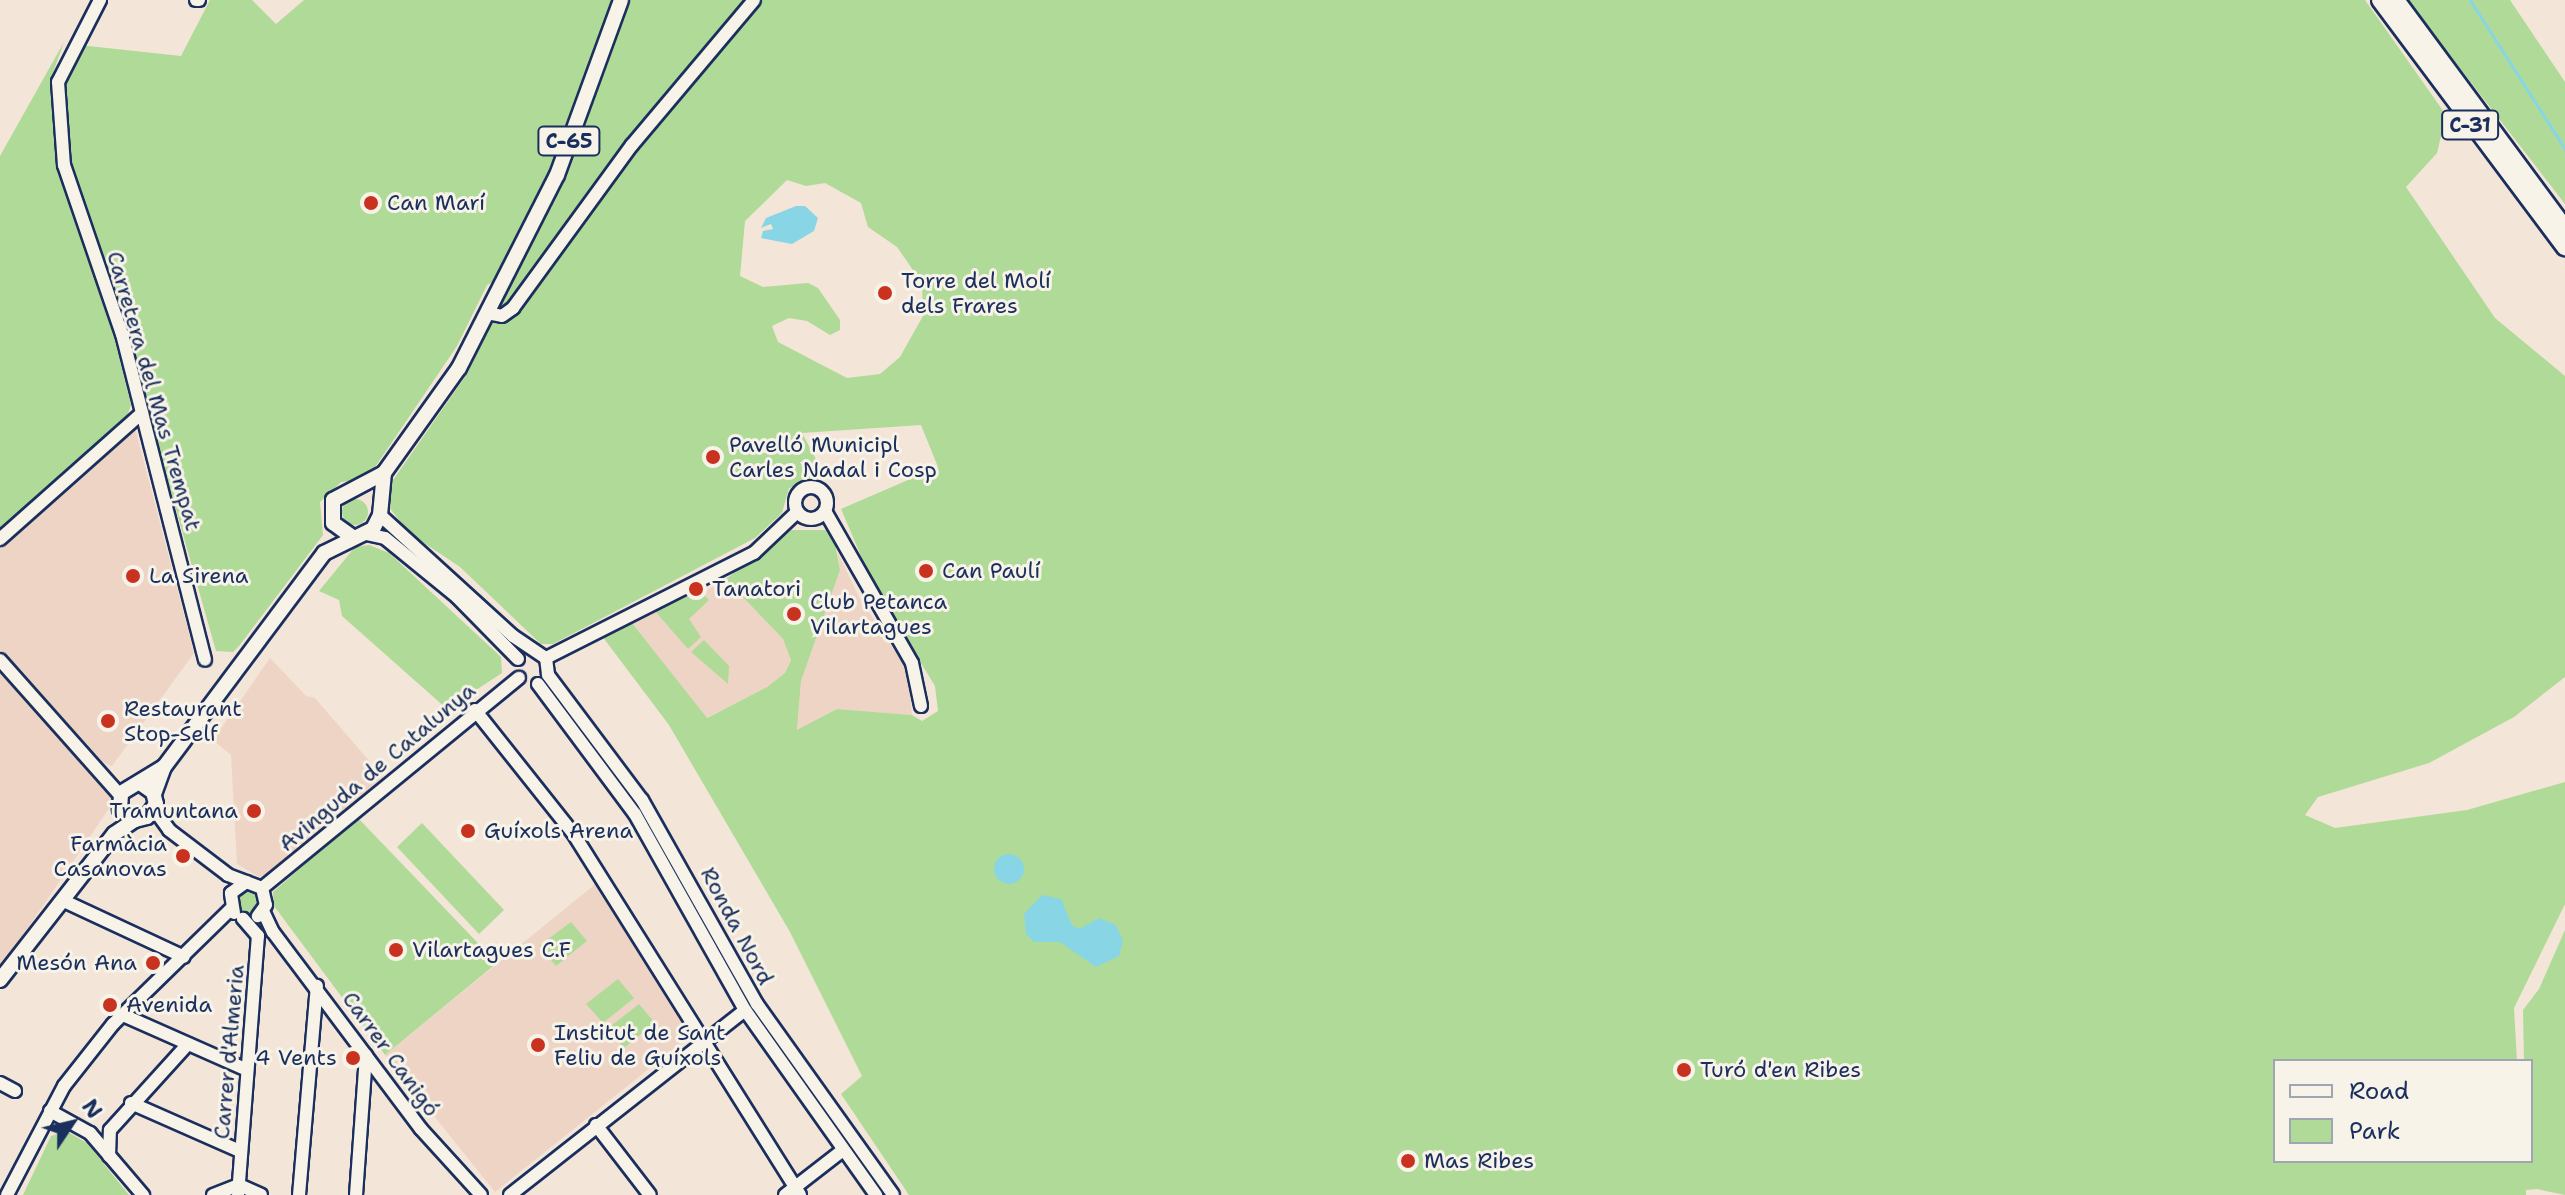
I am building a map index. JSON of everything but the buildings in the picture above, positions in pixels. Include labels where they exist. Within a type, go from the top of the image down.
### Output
[{"type":"highway","name":"C-31","points":[[2380,0],[2565,247]]},
{"type":"highway","name":"C-31","points":[[2396,0],[2565,228]]},
{"type":"main road","name":"C-65","points":[[360,487],[384,473],[459,368],[557,175],[621,0]]},
{"type":"main road","name":"C-65","points":[[379,508],[384,473]]},
{"type":"main road","points":[[0,992],[114,834],[140,814],[154,794],[164,767],[324,553],[333,523],[333,500],[345,489],[360,487],[379,508],[359,535],[324,553]]},
{"type":"main road","points":[[333,523],[359,535]]},
{"type":"main road","points":[[130,788],[164,767]]},
{"type":"main road","points":[[130,788],[154,794]]},
{"type":"main road","points":[[130,788],[140,814]]},
{"type":"main road","points":[[0,980],[64,901]]},
{"type":"street","name":"Carretera del Mas Trempat","points":[[100,0],[67,57],[58,82],[59,121],[71,191],[113,305],[205,660]]},
{"type":"street","points":[[487,313],[502,316],[513,308],[632,145],[754,0]]},
{"type":"street","points":[[0,539],[142,413]]},
{"type":"street","points":[[546,658],[754,553],[797,512],[797,494],[812,487],[825,495],[825,511],[912,663],[921,706]]},
{"type":"street","points":[[379,508],[532,651],[546,658]]},
{"type":"street","points":[[797,512],[814,519],[825,511]]},
{"type":"street","points":[[359,535],[385,538],[457,597],[518,659],[519,678],[538,684],[548,675],[546,658]]},
{"type":"street","points":[[518,659],[532,651]]},
{"type":"street","points":[[0,660],[94,762],[130,788]]},
{"type":"street","name":"Ronda Nord","points":[[548,675],[642,800],[757,1004],[893,1195]]},
{"type":"street","name":"Avinguda de Catalunya","points":[[262,888],[475,710],[519,678]]},
{"type":"street","name":"Ronda Nord","points":[[538,684],[635,814],[745,1010],[876,1195]]},
{"type":"street","points":[[475,710],[573,833],[793,1192],[843,1150]]},
{"type":"street","points":[[140,814],[169,830],[240,885],[262,888]]},
{"type":"street","points":[[7,1195],[64,1086],[123,1015],[231,909],[240,885]]},
{"type":"street","name":"Carrer Canigó","points":[[262,888],[263,911],[273,932],[317,986],[421,1129],[481,1195]]},
{"type":"street","points":[[64,901],[184,957]]},
{"type":"street","name":"Carrer Canigó","points":[[231,909],[273,932]]},
{"type":"street","points":[[247,919],[263,911]]},
{"type":"street","name":"Carrer d'Almeria","points":[[239,1190],[258,936],[247,919]]},
{"type":"street","points":[[299,1195],[317,986]]},
{"type":"street","points":[[510,1195],[701,1041],[745,1010]]},
{"type":"street","points":[[123,1015],[247,1070]]},
{"type":"street","points":[[109,1156],[110,1130],[131,1103],[188,1044]]},
{"type":"street","points":[[356,1195],[366,1055]]},
{"type":"street","points":[[0,1083],[15,1091]]},
{"type":"street","points":[[131,1103],[240,1151]]},
{"type":"street","points":[[50,1111],[90,1133],[143,1195]]},
{"type":"street","points":[[596,1125],[650,1195]]},
{"type":"street","points":[[213,1195],[239,1190],[261,1195]]},
{"type":"shaded area","points":[[135,428],[194,653],[112,766],[104,763],[0,649],[0,548]]},
{"type":"shaded area","points":[[837,551],[859,597],[908,671],[912,715],[837,709],[797,731],[801,681],[840,570]]},
{"type":"shaded area","points":[[719,584],[739,593],[783,639],[791,660],[785,673],[767,687],[706,718],[632,623]]},
{"type":"shaded area","points":[[270,658],[306,696],[315,698],[383,777],[274,871],[259,877],[237,864],[231,755],[213,740]]},
{"type":"shaded area","points":[[0,668],[109,789],[112,804],[0,969]]},
{"type":"shaded area","name":"Institut de Sant Feliu de Guíxols","points":[[598,882],[691,1035],[495,1192],[385,1055]]},
{"type":"green space","points":[[210,0],[252,0],[276,24],[304,0],[2365,0],[2446,115],[2437,153],[2406,187],[2495,318],[2565,376],[2565,677],[2514,717],[2429,763],[2318,797],[2305,815],[2335,828],[2467,810],[2565,782],[2565,904],[2514,1008],[2517,1059],[2273,1059],[2273,1163],[2533,1163],[2533,1059],[2524,1059],[2523,1010],[2539,989],[2565,930],[2565,1195],[2537,1189],[2526,1190],[2526,1195],[909,1195],[841,1094],[862,1076],[790,932],[669,725],[602,636],[632,623],[707,718],[767,687],[785,673],[791,660],[783,639],[739,593],[719,584],[791,530],[826,530],[834,539],[840,570],[801,681],[797,730],[837,709],[912,715],[922,721],[938,711],[935,686],[873,584],[841,509],[938,467],[921,425],[802,433],[825,476],[789,488],[782,513],[755,538],[553,644],[541,644],[460,567],[408,532],[386,503],[393,480],[467,374],[517,270],[487,285],[457,346],[367,479],[341,482],[320,502],[323,535],[239,646],[233,652],[216,651],[130,347],[64,158],[60,88],[79,45],[181,56]],"holes":[[[787,180],[806,186],[825,183],[861,203],[868,227],[897,247],[922,283],[923,316],[900,357],[880,374],[847,378],[778,342],[772,326],[789,318],[807,321],[830,335],[840,330],[840,320],[818,288],[808,283],[763,287],[740,276],[745,221]]]},
{"type":"green space","points":[[2407,0],[2510,0],[2565,82],[2565,204]]},
{"type":"green space","points":[[64,42],[51,78],[58,172],[106,306],[131,405],[126,419],[0,534],[0,156]]},
{"type":"green space","points":[[355,499],[364,503],[368,512],[364,521],[355,525],[346,521],[342,512],[346,503]]},
{"type":"green space","points":[[369,545],[389,553],[501,657],[502,673],[447,709],[342,616],[339,600],[319,591],[355,547]]},
{"type":"green space","points":[[700,591],[709,600],[689,619],[701,637],[688,649],[655,611]]},
{"type":"green space","points":[[704,640],[729,666],[728,684],[691,652]]},
{"type":"green space","name":"Vilartagues C.F","points":[[358,818],[497,963],[385,1055],[274,906],[273,892]]},
{"type":"green space","points":[[422,823],[504,910],[479,934],[397,847]]},
{"type":"green space","points":[[248,889],[257,892],[260,901],[257,910],[248,913],[239,910],[236,901],[239,892]]},
{"type":"green space","points":[[571,922],[587,941],[556,966],[539,946]]},
{"type":"green space","points":[[618,979],[634,998],[603,1023],[586,1004]]},
{"type":"green space","points":[[639,1004],[655,1023],[624,1048],[607,1029]]},
{"type":"green space","points":[[66,1131],[87,1143],[129,1195],[23,1195],[51,1136]]},
{"type":"water","points":[[796,206],[805,206],[818,218],[814,231],[792,244],[761,238],[763,231],[773,229],[771,224],[761,228],[766,218]]},
{"type":"water","points":[[1009,854],[1020,858],[1024,869],[1020,880],[1009,884],[998,880],[994,869],[998,858]]},
{"type":"water","points":[[1042,895],[1061,899],[1072,925],[1079,929],[1099,918],[1116,925],[1123,941],[1119,956],[1096,967],[1060,942],[1034,942],[1026,934],[1024,914]]},
{"type":"waterway","points":[[2470,0],[2565,149]]},
{"type":"place","name":"Can Marí","points":[[371,203]]},
{"type":"place","name":"Torre del Molí dels Frares","points":[[885,293]]},
{"type":"place","name":"Pavelló Municipl Carles Nadal i Cosp","points":[[713,457]]},
{"type":"place","name":"Can Paulí","points":[[926,571]]},
{"type":"place","name":"La Sirena","points":[[133,576]]},
{"type":"place","name":"Tanatori","points":[[696,589]]},
{"type":"place","name":"Club Petanca Vilartagues","points":[[794,614]]},
{"type":"place","name":"Restaurant Stop-Self","points":[[108,721]]},
{"type":"place","name":"Tramuntana","points":[[254,811]]},
{"type":"place","name":"Guíxols Arena","points":[[468,831]]},
{"type":"place","name":"Farmàcia Casanovas","points":[[183,856]]},
{"type":"place","name":"Vilartagues C.F","points":[[396,950]]},
{"type":"place","name":"Mesón Ana","points":[[153,963]]},
{"type":"place","name":"Avenida","points":[[110,1005]]},
{"type":"place","name":"Institut de Sant Feliu de Guíxols","points":[[538,1045]]},
{"type":"place","name":"4 Vents","points":[[353,1058]]},
{"type":"place","name":"Turó d'en Ribes","points":[[1684,1070]]},
{"type":"place","name":"Mas Ribes","points":[[1408,1161]]}]
